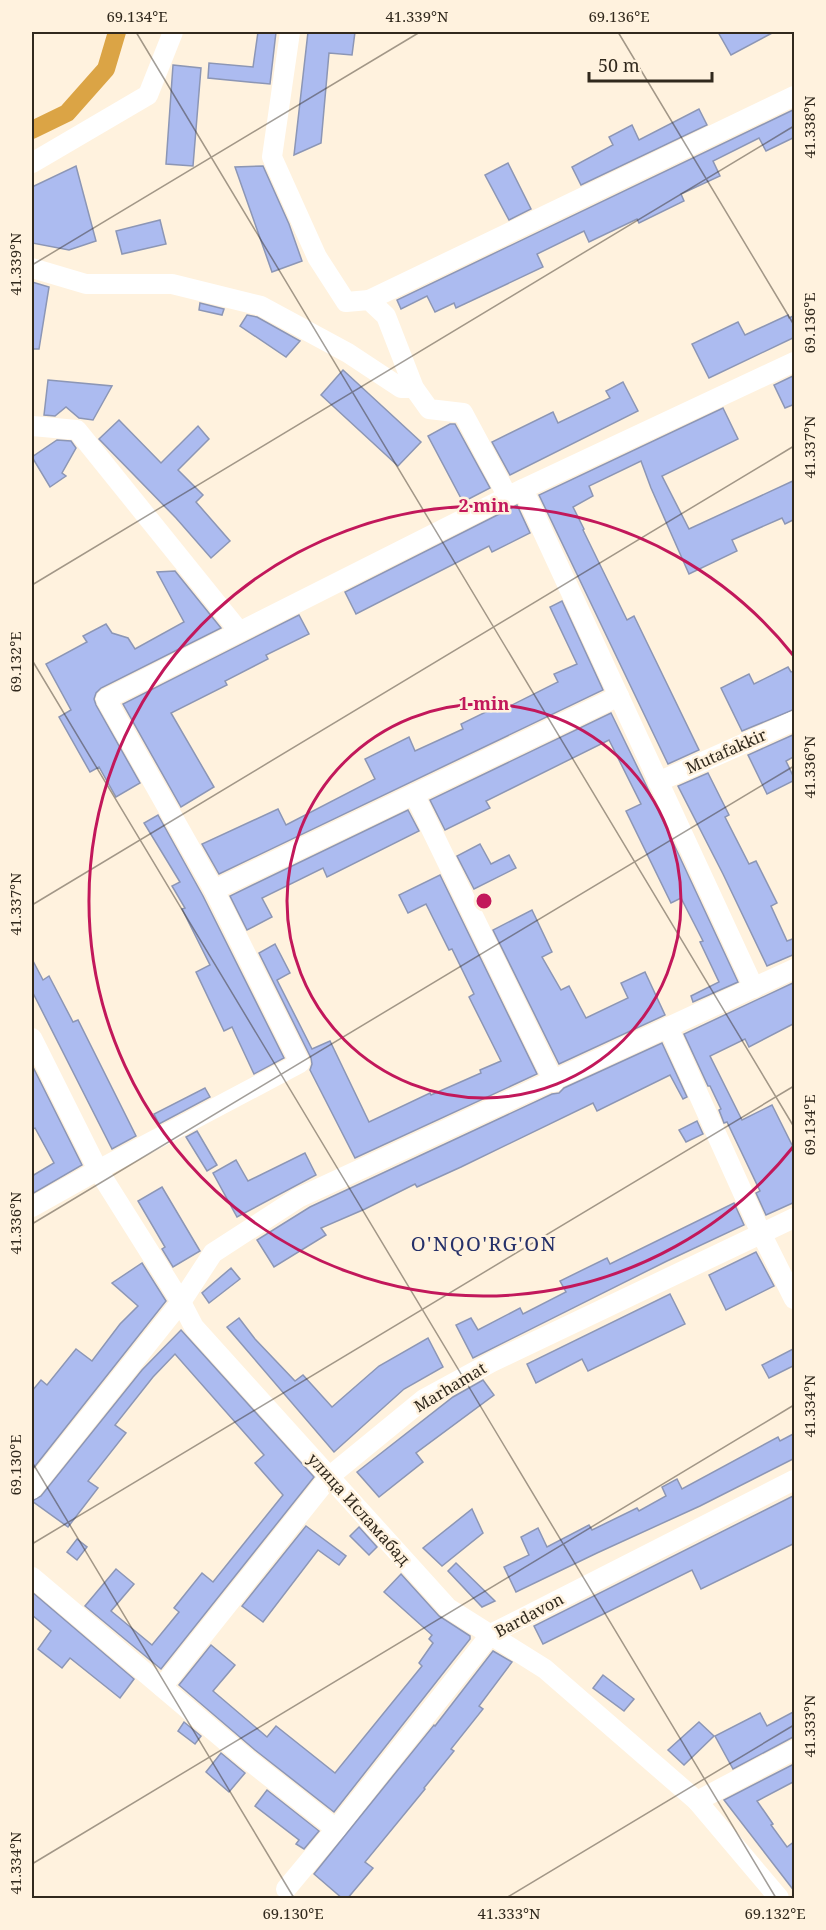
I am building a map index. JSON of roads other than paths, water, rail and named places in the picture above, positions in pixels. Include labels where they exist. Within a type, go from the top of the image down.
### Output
[{"type":"street","points":[[32,163],[148,94],[173,32]]},
{"type":"street","points":[[290,32],[272,157],[317,257],[346,302],[369,300],[795,96]]},
{"type":"street","points":[[32,268],[86,284],[172,284],[261,306],[348,353],[401,388],[414,388]]},
{"type":"street","points":[[369,300],[386,316],[414,388],[429,409],[463,413],[516,493],[619,696],[754,988]]},
{"type":"street","points":[[32,1208],[98,1170],[300,1063],[214,891],[106,699],[516,493],[795,362]]},
{"type":"street","points":[[32,426],[77,430],[240,630]]},
{"type":"street","points":[[214,891],[619,696]]},
{"type":"street","name":"Mutafakkir","points":[[658,782],[795,721]]},
{"type":"street","points":[[414,794],[554,1082]]},
{"type":"street","points":[[32,1489],[180,1302],[213,1253],[298,1198],[795,969]]},
{"type":"street","points":[[668,1027],[761,1233],[795,1299]]},
{"type":"street","name":"улица Исламабад","points":[[32,1038],[98,1170],[194,1327],[448,1608],[545,1669],[697,1801],[779,1899]]},
{"type":"street","name":"Marhamat","points":[[162,1687],[330,1476],[424,1399],[492,1362],[795,1218]]},
{"type":"street","name":"Bardavon","points":[[286,1889],[491,1634],[795,1480]]},
{"type":"street","points":[[32,1577],[247,1759],[336,1829]]},
{"type":"street","points":[[697,1801],[795,1750]]},
{"type":"waterway","points":[[32,130],[67,113],[106,69],[117,32]]},
{"type":"district","name":"O'NQO'RG'ON","points":[[484,1243]]}]
